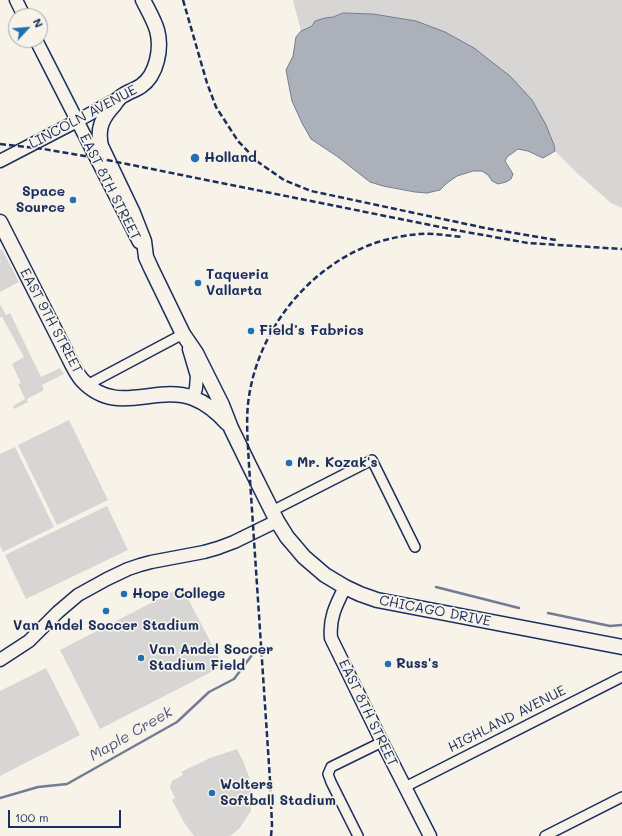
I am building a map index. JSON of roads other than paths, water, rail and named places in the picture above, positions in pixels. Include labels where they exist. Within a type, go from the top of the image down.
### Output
[{"type":"main road","name":"LINCOLN AVENUE","points":[[0,161],[142,85],[151,76],[155,68],[158,55],[158,32],[143,0]]},
{"type":"main road","name":"EAST 8TH STREET","points":[[40,48],[146,257],[183,334],[197,376],[193,398],[210,407],[231,428]]},
{"type":"main road","points":[[122,96],[110,109],[99,128],[100,146],[128,203],[144,241],[146,257]]},
{"type":"main road","name":"EAST 9TH STREET","points":[[0,222],[68,356],[82,380],[87,385],[103,395],[116,398],[172,395],[193,398]]},
{"type":"main road","name":"EAST 8TH STREET","points":[[183,334],[196,353],[274,516]]},
{"type":"main road","points":[[0,660],[29,641],[58,612],[78,595],[107,579],[140,565],[158,560],[204,552],[234,542],[274,516]]},
{"type":"main road","name":"CHICAGO DRIVE","points":[[274,516],[287,537],[304,557],[325,575],[360,594],[377,600],[622,647]]},
{"type":"main road","name":"EAST 8TH STREET","points":[[345,587],[332,619],[330,628],[331,638],[430,836]]},
{"type":"street","points":[[87,385],[183,334]]},
{"type":"street","points":[[274,516],[372,460],[414,547]]},
{"type":"street","name":"HIGHLAND AVENUE","points":[[405,787],[622,677]]},
{"type":"street","points":[[358,836],[328,774],[331,768],[382,742]]},
{"type":"street","points":[[545,836],[622,797]]},
{"type":"waterway","name":"Maple Creek","points":[[436,587],[519,608]]},
{"type":"waterway","name":"Maple Creek","points":[[548,613],[610,626],[622,625]]},
{"type":"waterway","name":"Maple Creek","points":[[0,798],[38,787],[67,784],[177,722],[209,692],[234,679],[252,655]]},
{"type":"railway","points":[[183,0],[207,83],[216,107],[238,141],[258,162],[284,180],[311,191],[485,228],[556,240]]},
{"type":"railway","points":[[0,144],[44,149],[107,160],[455,230],[528,243],[622,249]]},
{"type":"railway","points":[[271,836],[270,780],[247,434],[248,404],[253,377],[262,351],[274,327],[290,304],[309,284],[330,267],[353,253],[378,242],[394,238],[425,234],[463,237]]},
{"type":"place","name":"Holland","points":[[195,158]]},
{"type":"place","name":"Space Source","points":[[73,200]]},
{"type":"place","name":"Taqueria Vallarta","points":[[198,283]]},
{"type":"place","name":"Field’s Fabrics","points":[[251,331]]},
{"type":"place","name":"Mr. Kozak's","points":[[289,463]]},
{"type":"place","name":"Hope College","points":[[124,594]]},
{"type":"place","name":"Van Andel Soccer Stadium","points":[[106,611]]},
{"type":"place","name":"Van Andel Soccer Stadium Field","points":[[141,658]]},
{"type":"place","name":"Russ's","points":[[388,664]]},
{"type":"place","name":"Wolters Softball Stadium","points":[[212,793]]}]
